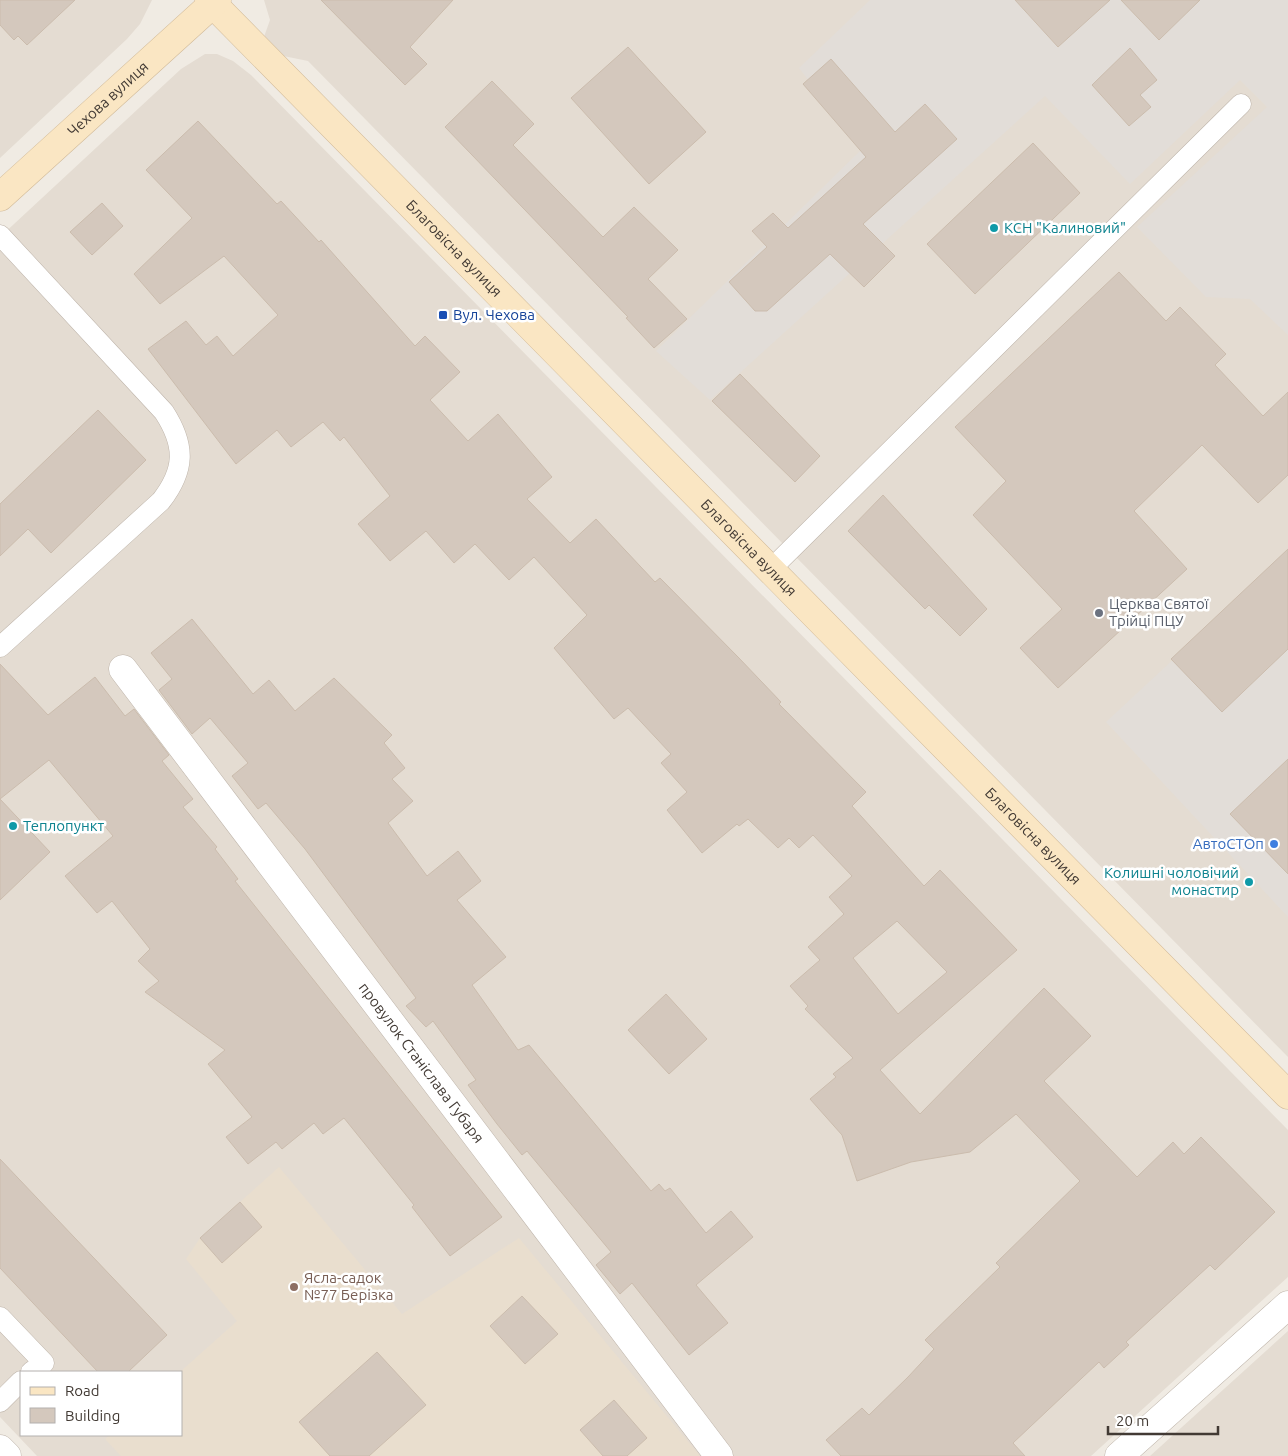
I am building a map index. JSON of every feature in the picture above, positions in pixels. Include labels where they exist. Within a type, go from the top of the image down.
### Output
[{"type":"main road","name":"Чехова вулиця","points":[[0,197],[213,1]]},
{"type":"main road","name":"Благовісна вулиця","points":[[213,1],[1288,1095]]},
{"type":"street","name":"провулок Станіслава Губаря","points":[[123,669],[719,1456]]},
{"type":"street","points":[[1119,1456],[1288,1305]]},
{"type":"street","points":[[0,1449],[6,1456]]},
{"type":"lane","points":[[771,569],[1241,104]]},
{"type":"lane","points":[[0,235],[164,412],[175,429],[180,448],[179,467],[172,486],[161,501],[0,647]]},
{"type":"lane","points":[[0,1317],[44,1363],[32,1371]]},
{"type":"lane","points":[[0,1402],[20,1382]]},
{"type":"shaded area","points":[[0,0],[152,0],[140,24],[127,39],[0,158]]},
{"type":"shaded area","points":[[264,0],[1288,0],[1288,1057],[308,61],[259,51],[270,20]]},
{"type":"shaded area","points":[[870,0],[1288,0],[1288,335],[1250,299],[1206,297],[1137,227],[1267,107],[1240,80],[1130,184],[1045,96],[710,400],[656,351],[862,149],[799,68]]},
{"type":"shaded area","points":[[205,54],[217,54],[233,61],[251,75],[1288,1130],[1288,1277],[1091,1456],[37,1456],[0,1417],[0,237],[181,69]]},
{"type":"shaded area","points":[[1288,553],[1288,917],[1106,722]]},
{"type":"shaded area","name":"Ясла-садок №77 Берізка","points":[[279,1167],[402,1314],[519,1238],[700,1456],[121,1456],[105,1439],[109,1436],[182,1436],[181,1371],[237,1321],[186,1259],[200,1238]]},
{"type":"shaded area","points":[[1288,1331],[1288,1456],[1150,1456]]},
{"type":"building","points":[[0,0],[75,0],[27,45],[18,36],[14,40],[0,25]]},
{"type":"building","points":[[321,0],[453,0],[410,47],[427,64],[405,85]]},
{"type":"building","points":[[1015,0],[1110,0],[1058,47]]},
{"type":"building","points":[[1121,0],[1200,0],[1159,40]]},
{"type":"building","points":[[628,47],[706,132],[649,184],[571,98]]},
{"type":"building","points":[[1130,48],[1157,80],[1140,95],[1151,107],[1129,126],[1092,85]]},
{"type":"building","points":[[831,59],[895,132],[925,104],[957,139],[863,224],[895,256],[864,287],[830,254],[767,311],[755,311],[729,282],[767,247],[752,231],[773,213],[788,228],[866,157],[803,84]]},
{"type":"building","points":[[492,81],[534,124],[513,145],[603,237],[634,207],[678,250],[648,279],[687,319],[654,348],[626,318],[628,317],[445,127]]},
{"type":"building","points":[[198,121],[277,204],[281,201],[319,242],[321,240],[415,346],[425,336],[460,372],[430,400],[468,441],[498,414],[552,477],[527,499],[570,543],[596,519],[655,582],[660,578],[781,702],[779,704],[866,792],[852,806],[924,886],[940,870],[1017,950],[880,1070],[920,1114],[1044,988],[1091,1036],[1044,1081],[1137,1177],[1173,1142],[1184,1154],[1201,1137],[1275,1212],[1215,1270],[1210,1265],[1126,1342],[1129,1345],[1104,1368],[1099,1362],[1013,1443],[1025,1456],[841,1456],[826,1440],[862,1408],[869,1415],[908,1377],[934,1349],[925,1340],[1000,1267],[996,1263],[1080,1181],[1016,1114],[970,1152],[911,1162],[857,1181],[842,1135],[810,1099],[836,1077],[833,1074],[853,1058],[805,1009],[808,1006],[790,986],[820,960],[808,947],[844,914],[829,897],[852,876],[813,835],[799,848],[789,838],[778,848],[748,819],[739,826],[737,824],[702,853],[667,810],[687,792],[661,763],[671,754],[628,708],[614,719],[554,648],[587,615],[534,557],[509,580],[475,544],[454,563],[426,531],[390,561],[358,524],[390,496],[344,437],[340,441],[323,422],[291,447],[277,430],[236,464],[148,349],[186,321],[206,345],[217,336],[233,356],[278,315],[224,256],[160,304],[134,274],[192,218],[146,170]],"holes":[[[897,921],[947,972],[898,1014],[853,958]]]},
{"type":"building","name":"КСН \"Калиновий\"","points":[[1033,143],[1080,193],[975,294],[927,244]]},
{"type":"building","points":[[102,203],[123,226],[92,255],[70,232]]},
{"type":"building","points":[[1119,272],[1166,321],[1180,307],[1226,354],[1215,365],[1263,416],[1288,392],[1288,475],[1258,503],[1202,445],[1134,511],[1187,569],[1058,688],[1020,648],[1062,609],[973,515],[1006,481],[955,427]]},
{"type":"building","points":[[740,374],[820,456],[795,482],[712,401]]},
{"type":"building","points":[[98,410],[146,460],[51,553],[28,529],[0,556],[0,504]]},
{"type":"building","points":[[883,495],[987,609],[960,636],[929,605],[925,609],[848,531]]},
{"type":"building","points":[[1288,549],[1288,649],[1222,712],[1171,659]]},
{"type":"building","points":[[192,619],[253,694],[269,680],[295,711],[334,678],[392,735],[384,743],[405,768],[392,779],[413,801],[388,823],[427,876],[458,851],[481,881],[457,900],[506,957],[472,985],[518,1050],[529,1045],[651,1191],[659,1184],[665,1191],[670,1188],[706,1233],[731,1211],[753,1237],[696,1285],[728,1323],[689,1355],[632,1283],[620,1294],[596,1265],[611,1252],[527,1151],[522,1155],[497,1124],[468,1085],[476,1080],[433,1021],[426,1027],[406,1006],[416,998],[305,849],[266,803],[258,809],[232,776],[248,763],[210,718],[192,734],[159,690],[172,679],[151,653]]},
{"type":"building","points":[[0,664],[48,715],[95,677],[125,716],[134,709],[169,755],[162,761],[193,799],[183,807],[217,847],[215,849],[238,879],[235,881],[502,1217],[450,1256],[412,1207],[414,1205],[344,1118],[323,1134],[314,1123],[282,1149],[276,1142],[248,1164],[226,1137],[252,1117],[208,1064],[225,1050],[145,992],[159,981],[138,961],[150,949],[112,901],[97,913],[65,876],[113,836],[49,760],[0,799]]},
{"type":"building","name":"АвтоСТОп","points":[[1288,759],[1288,874],[1230,814]]},
{"type":"building","name":"Теплопункт","points":[[0,799],[50,852],[0,900]]},
{"type":"building","points":[[666,994],[707,1039],[669,1074],[628,1030]]},
{"type":"building","points":[[0,1159],[167,1335],[129,1371],[97,1371],[0,1268]]},
{"type":"building","points":[[240,1202],[262,1227],[222,1263],[200,1238]]},
{"type":"building","points":[[522,1296],[558,1334],[525,1364],[490,1326]]},
{"type":"building","points":[[377,1352],[426,1405],[369,1456],[330,1456],[299,1422]]},
{"type":"building","points":[[614,1400],[647,1438],[627,1456],[603,1456],[580,1430]]},
{"type":"place","name":"КСН \"Калиновий\"","points":[[994,228]]},
{"type":"place","name":"Вул. Чехова","points":[[443,315]]},
{"type":"place","name":"Церква Святої Трійці ПЦУ","points":[[1099,613]]},
{"type":"place","name":"Теплопункт","points":[[13,826]]},
{"type":"place","name":"АвтоСТОп","points":[[1274,844]]},
{"type":"place","name":"Колишні чоловічий монастир","points":[[1249,882]]},
{"type":"place","name":"Ясла-садок №77 Берізка","points":[[294,1287]]}]
